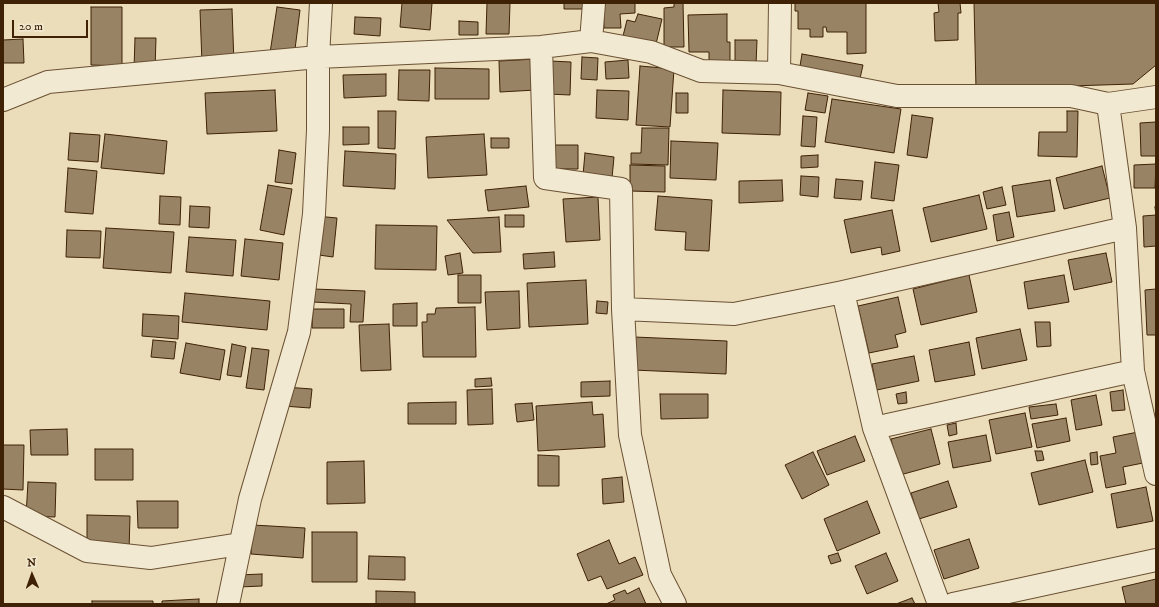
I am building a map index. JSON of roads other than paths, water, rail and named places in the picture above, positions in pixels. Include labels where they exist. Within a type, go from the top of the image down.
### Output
[{"type":"street","points":[[228,604],[250,499],[299,332],[314,214],[318,130],[318,57],[321,3]]},
{"type":"street","points":[[591,41],[594,3]]},
{"type":"street","points":[[779,73],[780,3]]},
{"type":"street","points":[[3,100],[48,82],[318,57],[541,47],[591,41],[651,52],[701,72],[779,73],[897,96],[1071,96],[1108,104],[1152,94]]},
{"type":"street","points":[[541,47],[545,178],[621,188],[623,309],[630,435],[660,575],[675,604]]},
{"type":"street","points":[[1108,104],[1125,228],[1133,371],[1156,474]]},
{"type":"street","points":[[623,309],[734,314],[843,292],[1125,228]]},
{"type":"street","points":[[843,292],[874,428],[939,604]]},
{"type":"street","points":[[874,428],[1133,371]]},
{"type":"street","points":[[3,507],[87,551],[151,558],[240,544]]},
{"type":"street","points":[[954,604],[1156,560]]}]
